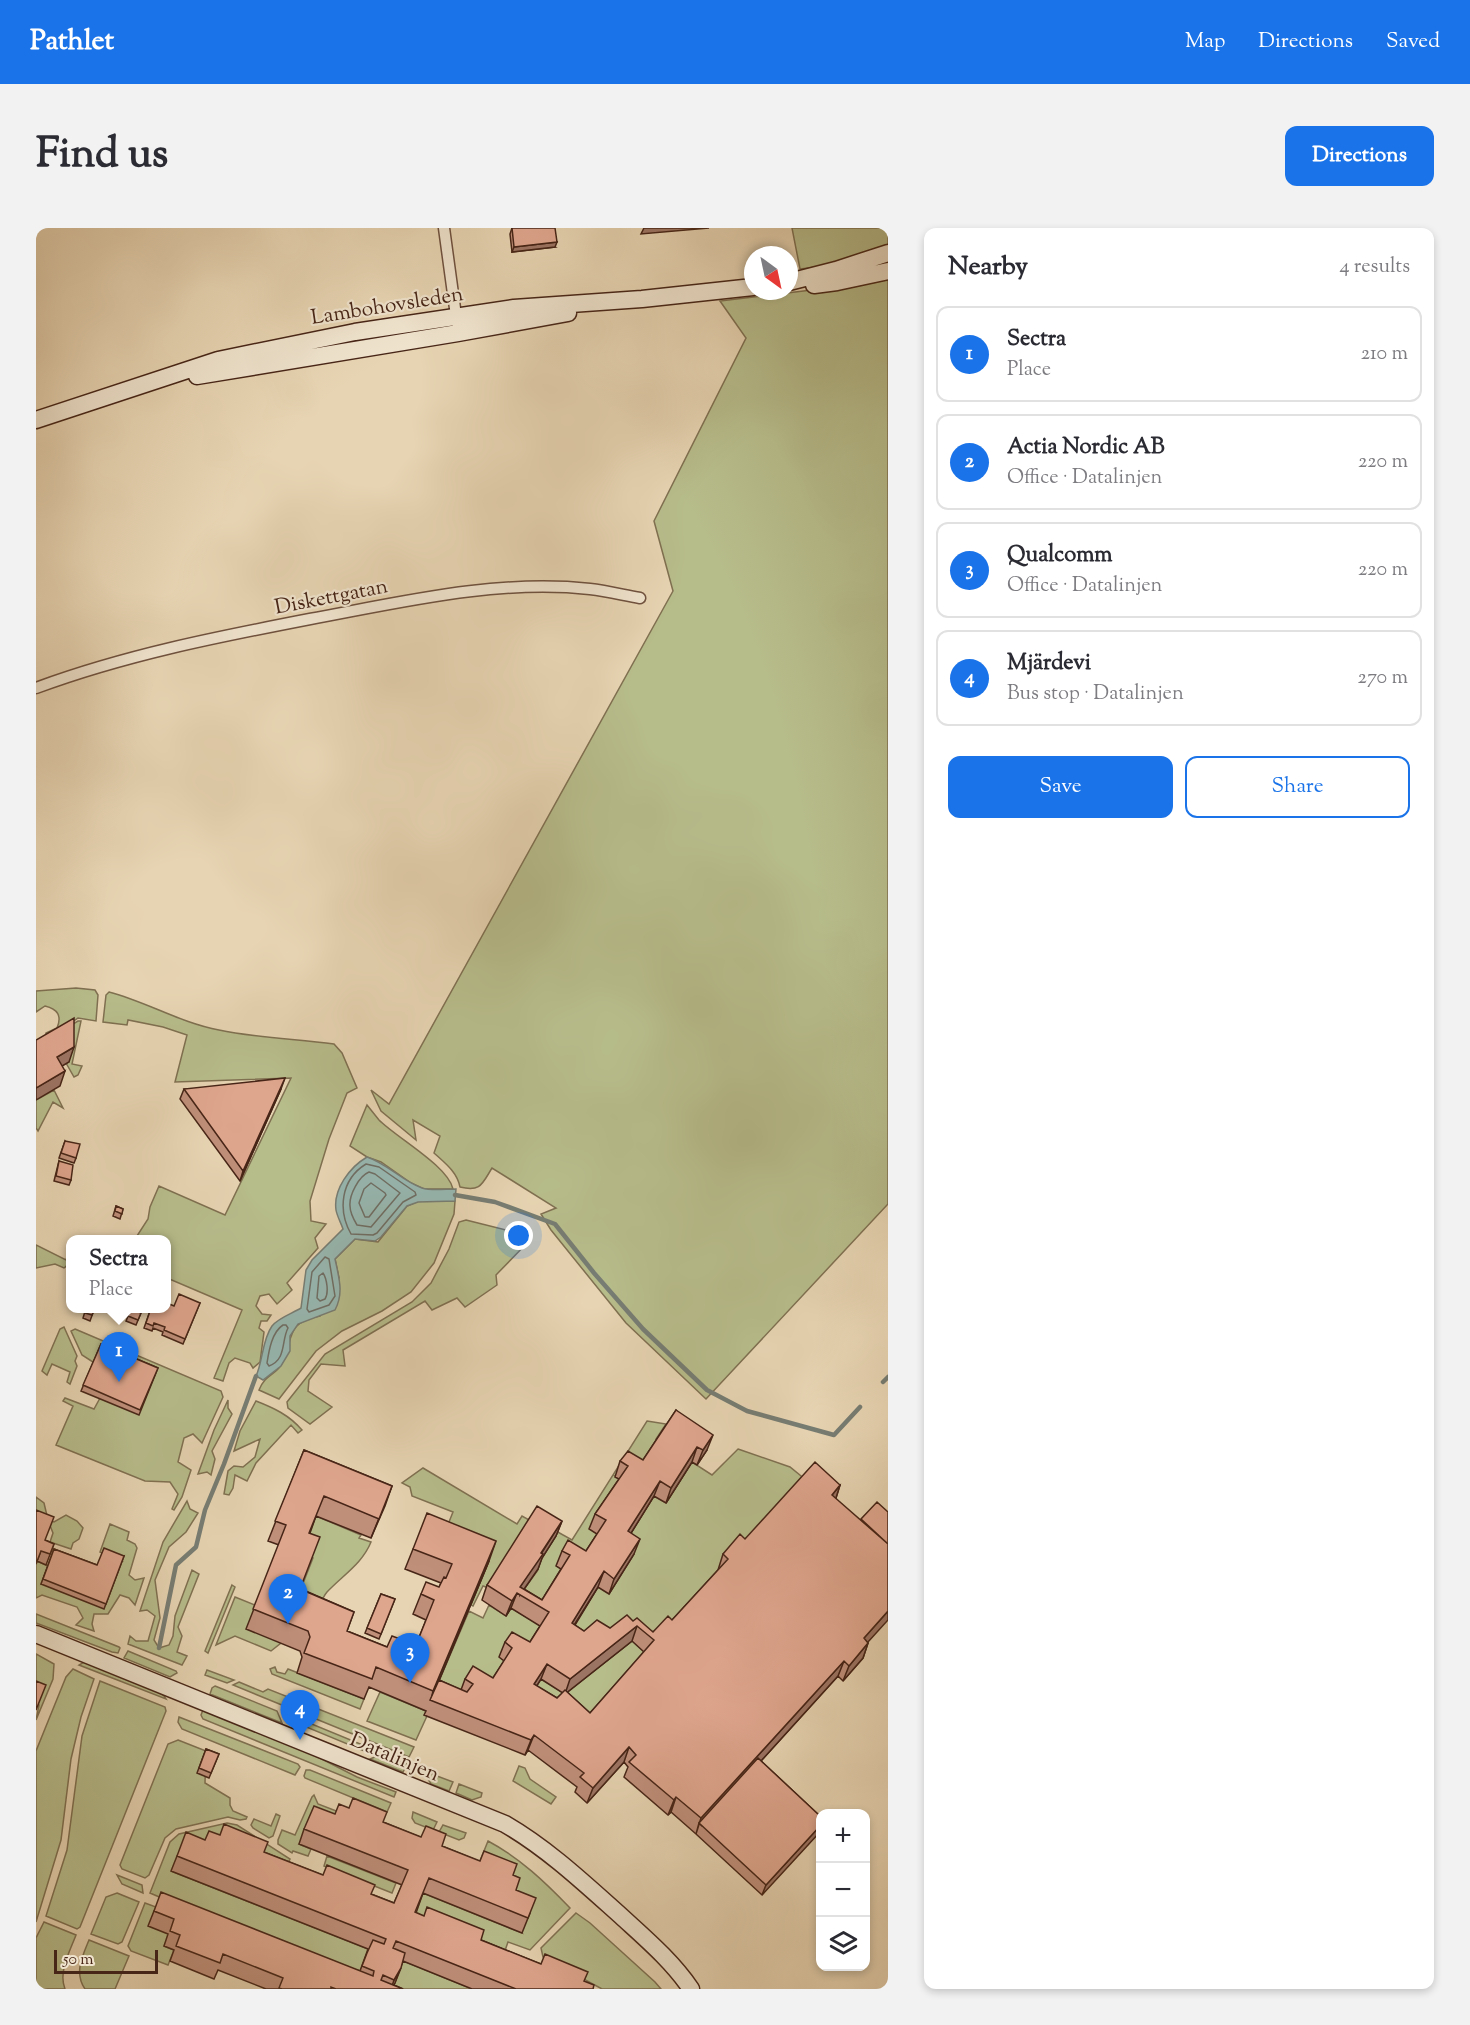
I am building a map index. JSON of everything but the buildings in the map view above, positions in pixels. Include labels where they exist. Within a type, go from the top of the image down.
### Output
[{"type":"main road","points":[[798,281],[888,253]]},
{"type":"main road","points":[[798,283],[837,282],[888,271]]},
{"type":"main road","name":"Lambohovsleden","points":[[36,420],[230,357],[356,332],[514,308],[642,299],[744,288]]},
{"type":"main road","name":"Lambohovsleden","points":[[143,384],[458,333],[642,299]]},
{"type":"main road","name":"Datalinjen","points":[[36,1634],[505,1824],[548,1852],[581,1880],[652,1944],[691,1989]]},
{"type":"street","points":[[444,228],[458,333]]},
{"type":"street","name":"Diskettgatan","points":[[36,688],[87,670],[185,644],[450,593],[534,587],[591,589],[640,598]]},
{"type":"green space","points":[[792,228],[888,228],[888,245],[825,266],[800,269],[798,246],[796,246]]},
{"type":"green space","points":[[888,278],[888,1204],[706,1399],[626,1323],[551,1230],[541,1214],[556,1208],[492,1168],[477,1187],[460,1187],[453,1172],[434,1153],[440,1136],[413,1120],[416,1140],[381,1111],[371,1090],[389,1104],[673,591],[654,521],[746,338],[720,301],[744,298],[744,300],[798,300],[798,292]]},
{"type":"green space","points":[[76,988],[95,990],[98,995],[96,1021],[78,1018],[45,1039],[46,1033],[57,1028],[59,1017],[56,1011],[45,1006],[36,1012],[36,991]]},
{"type":"green space","points":[[109,992],[137,1001],[205,1027],[248,1035],[334,1044],[342,1053],[357,1088],[347,1093],[329,1139],[310,1201],[311,1221],[326,1224],[315,1238],[318,1248],[287,1283],[292,1290],[277,1304],[269,1294],[260,1296],[256,1306],[262,1314],[271,1315],[267,1321],[261,1321],[259,1328],[264,1332],[260,1362],[253,1368],[250,1363],[235,1358],[229,1363],[223,1381],[214,1378],[242,1310],[171,1280],[171,1235],[138,1235],[148,1219],[150,1207],[159,1186],[225,1215],[291,1078],[175,1082],[187,1035],[163,1027],[128,1020],[127,1025],[103,1022],[106,995]]},
{"type":"green space","points":[[81,1021],[72,1064],[82,1066],[78,1075],[74,1077],[66,1063],[69,1062],[73,1024]]},
{"type":"green space","points":[[54,1090],[63,1108],[53,1102],[38,1131],[36,1128],[36,1100]]},
{"type":"green space","points":[[367,1105],[379,1120],[442,1171],[453,1189],[424,1189],[350,1146]]},
{"type":"green space","points":[[419,1201],[455,1201],[454,1214],[434,1263],[411,1292],[382,1311],[342,1331],[316,1351],[279,1399],[259,1390],[264,1381],[281,1365],[295,1328],[308,1319],[320,1316],[339,1278],[335,1259],[355,1239],[378,1242],[407,1206]]},
{"type":"green space","points":[[466,1220],[526,1235],[530,1240],[496,1275],[497,1285],[465,1307],[457,1298],[432,1310],[425,1301],[343,1350],[345,1366],[321,1364],[309,1380],[308,1391],[332,1407],[310,1424],[288,1408],[287,1402],[325,1354],[412,1302],[431,1283],[449,1249],[459,1222]]},
{"type":"green space","points":[[36,1245],[66,1260],[64,1268],[55,1264],[36,1268]]},
{"type":"green space","points":[[64,1327],[77,1356],[75,1361],[77,1366],[70,1384],[67,1382],[70,1372],[52,1364],[47,1375],[42,1371],[60,1329]]},
{"type":"green space","points":[[75,1329],[221,1391],[223,1397],[202,1443],[193,1434],[184,1438],[178,1462],[191,1470],[182,1497],[174,1510],[172,1509],[178,1494],[170,1482],[145,1481],[56,1445],[73,1406],[63,1401],[65,1398],[94,1409],[100,1398],[93,1362],[82,1355],[71,1331]]},
{"type":"green space","points":[[228,1400],[228,1408],[232,1414],[212,1451],[215,1459],[211,1475],[207,1472],[198,1474],[214,1430]]},
{"type":"green space","points":[[256,1401],[281,1412],[302,1430],[298,1433],[291,1425],[256,1463],[247,1481],[235,1475],[233,1488],[229,1495],[224,1494],[228,1471],[234,1466],[243,1467],[255,1457],[260,1439],[234,1451],[240,1431]]},
{"type":"green space","points":[[647,1421],[666,1424],[656,1439],[660,1442],[638,1475],[615,1476],[622,1481],[590,1529],[600,1535],[581,1566],[564,1571],[536,1615],[515,1602],[538,1570],[547,1526],[572,1540]]},
{"type":"green space","points":[[738,1449],[790,1467],[806,1480],[722,1574],[648,1648],[632,1633],[566,1638],[598,1587],[609,1594],[623,1546],[654,1496],[666,1503],[692,1462],[712,1475]]},
{"type":"green space","points":[[423,1468],[517,1524],[522,1516],[531,1521],[489,1588],[483,1586],[473,1606],[471,1605],[489,1561],[441,1542],[453,1512],[412,1496],[410,1487],[402,1483]]},
{"type":"green space","points":[[36,1497],[44,1503],[48,1520],[54,1522],[66,1515],[77,1521],[83,1528],[79,1539],[73,1543],[71,1549],[50,1542],[53,1533],[49,1523],[36,1517]]},
{"type":"green space","points":[[187,1501],[190,1509],[198,1513],[186,1532],[169,1547],[155,1580],[160,1618],[154,1640],[159,1648],[169,1645],[173,1636],[175,1616],[192,1570],[199,1574],[178,1627],[182,1636],[177,1652],[187,1656],[182,1665],[128,1644],[130,1636],[136,1641],[148,1641],[155,1616],[147,1610],[140,1611],[163,1542]]},
{"type":"green space","points":[[316,1516],[361,1535],[359,1538],[371,1542],[357,1563],[325,1595],[314,1618],[293,1609],[313,1558],[302,1553]]},
{"type":"green space","points":[[110,1524],[129,1532],[127,1540],[135,1544],[137,1548],[129,1575],[135,1580],[144,1578],[135,1605],[129,1598],[120,1595],[108,1614],[94,1614],[92,1624],[94,1631],[76,1625],[83,1618],[77,1607],[42,1595],[36,1598],[36,1565],[37,1561],[48,1566],[41,1584],[122,1561],[100,1552]]},
{"type":"green space","points":[[232,1585],[235,1587],[208,1653],[205,1651]]},
{"type":"green space","points":[[235,1597],[255,1605],[281,1643],[271,1651],[235,1636],[216,1645]]},
{"type":"green space","points":[[489,1605],[506,1616],[511,1608],[543,1627],[524,1658],[507,1663],[487,1694],[433,1695],[469,1611],[483,1618]]},
{"type":"green space","points":[[36,1614],[119,1647],[118,1653],[36,1623]]},
{"type":"green space","points":[[632,1641],[648,1655],[584,1728],[528,1700],[541,1679],[565,1694]]},
{"type":"green space","points":[[128,1651],[177,1673],[170,1677],[124,1658]]},
{"type":"green space","points":[[36,1654],[54,1664],[53,1679],[36,1720],[39,1705],[36,1704]]},
{"type":"green space","points":[[84,1662],[158,1692],[166,1699],[79,1665]]},
{"type":"green space","points":[[275,1667],[277,1672],[285,1674],[288,1669],[364,1699],[360,1709],[272,1674],[270,1669]]},
{"type":"green space","points":[[73,1669],[94,1679],[81,1717],[71,1759],[61,1840],[36,1922],[36,1751],[66,1677]]},
{"type":"green space","points":[[207,1670],[234,1680],[227,1683],[205,1675]]},
{"type":"green space","points":[[100,1681],[165,1707],[166,1711],[80,1927],[77,1929],[46,1916],[67,1850],[82,1736]]},
{"type":"green space","points":[[239,1682],[263,1692],[268,1689],[414,1747],[409,1757],[233,1685]]},
{"type":"green space","points":[[215,1686],[277,1711],[282,1723],[210,1694]]},
{"type":"green space","points":[[380,1692],[426,1711],[427,1716],[416,1740],[367,1721]]},
{"type":"green space","points":[[203,1710],[312,1754],[357,1777],[396,1792],[394,1797],[203,1719],[201,1715]]},
{"type":"green space","points":[[285,1713],[375,1750],[369,1753],[287,1719]]},
{"type":"green space","points":[[179,1717],[298,1764],[300,1767],[295,1775],[182,1729],[178,1722]]},
{"type":"green space","points":[[178,1740],[206,1751],[205,1783],[230,1798],[233,1811],[247,1817],[240,1820],[228,1817],[176,1829],[165,1838],[149,1875],[145,1878],[122,1869],[120,1865],[168,1744]]},
{"type":"green space","points":[[382,1754],[407,1764],[403,1772],[370,1759]]},
{"type":"green space","points":[[519,1766],[525,1768],[530,1779],[556,1797],[551,1804],[513,1781]]},
{"type":"green space","points":[[306,1770],[391,1803],[387,1812],[305,1778]]},
{"type":"green space","points":[[429,1773],[453,1782],[449,1791],[431,1784],[428,1779]]},
{"type":"green space","points":[[459,1784],[482,1793],[481,1797],[472,1800],[456,1793]]},
{"type":"green space","points":[[314,1795],[318,1804],[344,1814],[299,1844],[311,1849],[308,1856],[293,1851],[292,1853],[278,1844],[278,1840],[282,1830],[295,1835]]},
{"type":"green space","points":[[413,1812],[437,1822],[433,1830],[415,1823],[412,1818]]},
{"type":"green space","points":[[276,1814],[280,1816],[273,1836],[269,1838],[251,1825],[254,1819],[271,1826]]},
{"type":"green space","points":[[227,1823],[237,1825],[290,1859],[282,1876],[171,1871],[381,1954],[367,1955],[356,1981],[150,1893],[170,1842],[179,1834]]},
{"type":"green space","points":[[443,1825],[466,1833],[464,1838],[459,1840],[439,1832]]},
{"type":"green space","points":[[488,1841],[532,1871],[570,1908],[530,1950],[508,1942],[500,1965],[410,1928],[423,1893],[522,1933],[478,1866]]},
{"type":"green space","points":[[327,1856],[396,1883],[392,1893],[324,1866]]},
{"type":"green space","points":[[117,1875],[142,1885],[143,1893],[122,1884]]},
{"type":"green space","points":[[117,1893],[139,1902],[122,1942],[118,1944],[91,1934],[106,1897]]},
{"type":"green space","points":[[145,1903],[156,1907],[169,1935],[164,1946],[174,1950],[168,1965],[131,1951],[128,1946]]},
{"type":"green space","points":[[576,1913],[590,1923],[661,1989],[602,1989],[543,1957],[541,1948]]},
{"type":"green space","points":[[44,1922],[76,1935],[64,1969],[65,1989],[36,1989],[36,1938]]},
{"type":"green space","points":[[89,1940],[129,1956],[115,1989],[85,1989],[80,1977],[80,1965]]},
{"type":"green space","points":[[391,1956],[472,1989],[392,1989],[400,1968]]},
{"type":"water","points":[[367,1157],[422,1188],[456,1189],[455,1201],[418,1202],[407,1206],[375,1241],[355,1239],[335,1259],[340,1291],[335,1310],[298,1324],[290,1336],[290,1351],[281,1366],[263,1380],[256,1376],[269,1332],[278,1321],[301,1308],[306,1270],[312,1260],[343,1229],[336,1210],[340,1187],[349,1173]]},
{"type":"waterway","points":[[455,1195],[495,1202],[555,1224],[643,1329],[707,1390],[747,1411],[834,1435],[860,1407]]},
{"type":"waterway","points":[[159,1648],[176,1565],[196,1547],[205,1510],[256,1376]]},
{"type":"waterway","points":[[883,1382],[888,1377]]},
{"type":"place","name":"Sectra","points":[[119,1382]]},
{"type":"place","name":"Actia Nordic AB","points":[[288,1624]]},
{"type":"place","name":"Qualcomm","points":[[410,1683]]},
{"type":"place","name":"Mjärdevi","points":[[300,1740]]}]
